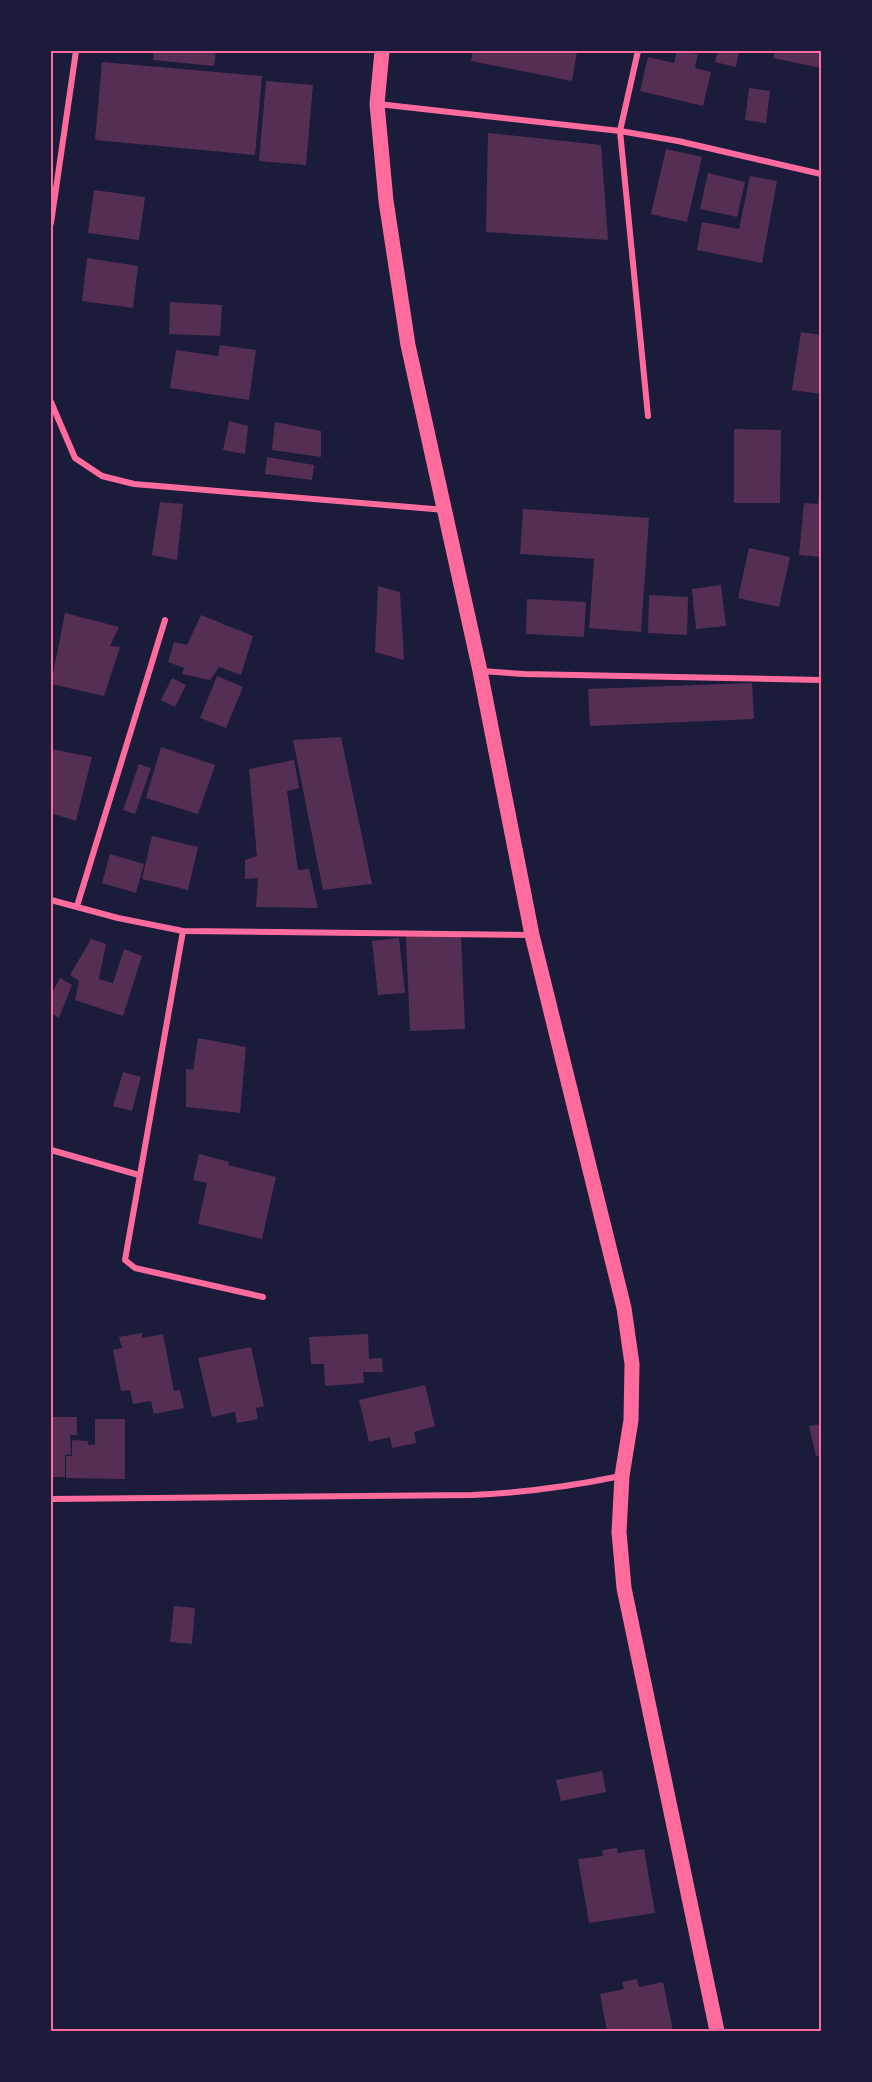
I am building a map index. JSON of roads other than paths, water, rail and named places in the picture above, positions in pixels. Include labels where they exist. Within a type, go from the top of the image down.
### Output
[{"type":"main road","points":[[382,51],[377,104],[386,201],[408,345],[480,671],[532,934],[624,1308],[632,1364],[631,1420],[622,1476],[619,1532],[624,1588],[717,2031]]},
{"type":"street","points":[[51,223],[76,51]]},
{"type":"street","points":[[638,51],[620,131],[648,416]]},
{"type":"street","points":[[377,104],[620,131],[678,141],[821,174]]},
{"type":"street","points":[[51,402],[75,458],[102,476],[134,484],[445,510]]},
{"type":"street","points":[[76,906],[165,620]]},
{"type":"street","points":[[480,671],[524,674],[821,680]]},
{"type":"street","points":[[51,900],[118,918],[183,931],[532,934]]},
{"type":"street","points":[[183,931],[125,1260],[135,1268],[263,1297]]},
{"type":"street","points":[[51,1150],[139,1175]]},
{"type":"street","points":[[51,1499],[502,1494],[578,1485],[622,1476]]}]
